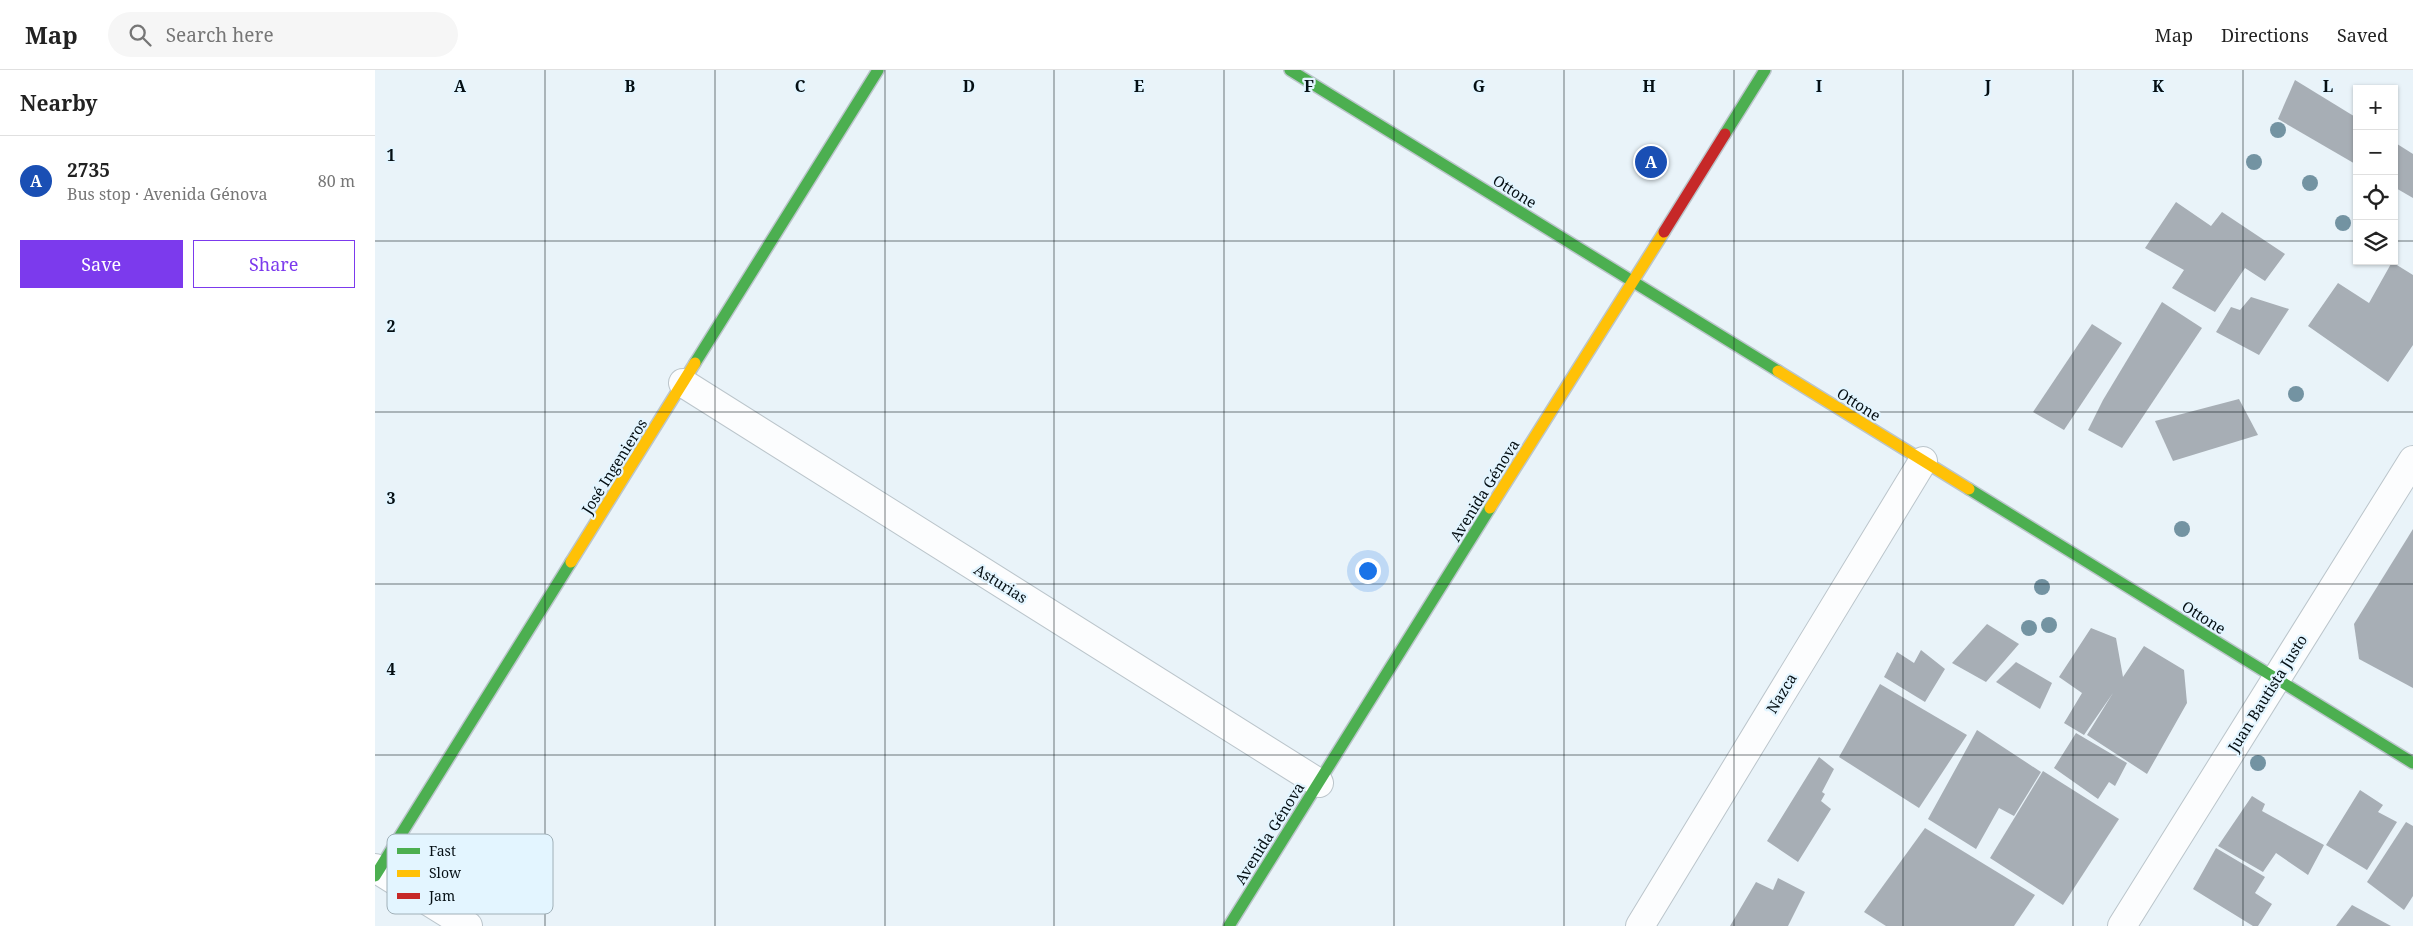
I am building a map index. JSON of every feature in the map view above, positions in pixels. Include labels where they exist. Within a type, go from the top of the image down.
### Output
[{"type":"street","name":"José Ingenieros","points":[[399,834],[683,384],[877,70]]},
{"type":"street","name":"Ottone","points":[[1290,70],[2413,763]]},
{"type":"street","name":"Avenida Génova","points":[[1229,926],[1765,70]]},
{"type":"street","name":"Asturias","points":[[683,384],[1319,783]]},
{"type":"street","name":"Juan Bautista Justo","points":[[2122,926],[2413,460]]},
{"type":"street","name":"Nazca","points":[[1640,926],[1923,461]]},
{"type":"street","name":"José Ingenieros","points":[[376,871],[387,854]]},
{"type":"street","points":[[376,871],[387,878]]},
{"type":"street","points":[[448,914],[468,926]]},
{"type":"building","points":[[2295,80],[2353,116],[2353,163],[2278,119]]},
{"type":"building","points":[[2398,145],[2413,154],[2413,198],[2398,189]]},
{"type":"building","points":[[2176,202],[2211,226],[2222,212],[2285,254],[2265,281],[2245,268],[2215,312],[2172,288],[2184,270],[2145,248]]},
{"type":"building","points":[[2390,265],[2397,265],[2413,275],[2413,345],[2388,382],[2308,326],[2338,283],[2369,303]]},
{"type":"building","points":[[2251,297],[2289,309],[2259,355],[2216,332],[2231,307],[2240,310]]},
{"type":"building","points":[[2162,302],[2202,328],[2122,448],[2088,430],[2103,400]]},
{"type":"building","points":[[2092,324],[2122,343],[2064,430],[2033,412]]},
{"type":"building","points":[[2239,399],[2258,435],[2173,461],[2155,421]]},
{"type":"building","points":[[2413,529],[2413,688],[2359,659],[2354,624]]},
{"type":"building","points":[[1987,624],[2019,644],[1986,682],[1952,663]]},
{"type":"building","points":[[2091,628],[2116,638],[2123,677],[2144,646],[2184,670],[2187,703],[2147,774],[2087,735],[2113,693],[2084,735],[2064,723],[2082,693],[2059,677]]},
{"type":"building","points":[[1921,650],[1945,669],[1925,702],[1884,677],[1897,652],[1914,663]]},
{"type":"building","points":[[2016,662],[2052,683],[2040,709],[1996,682]]},
{"type":"building","points":[[1880,684],[1967,735],[1919,808],[1839,757]]},
{"type":"building","points":[[1977,730],[2041,772],[2014,816],[1999,808],[1976,849],[1928,819]]},
{"type":"building","points":[[2076,733],[2127,763],[2115,786],[2109,782],[2098,799],[2054,768]]},
{"type":"building","points":[[1819,757],[1834,769],[1822,792],[1825,794],[1821,801],[1831,809],[1798,862],[1767,841]]},
{"type":"building","points":[[2043,771],[2119,819],[2063,905],[1990,858]]},
{"type":"building","points":[[2360,790],[2383,805],[2378,812],[2397,822],[2367,870],[2326,845]]},
{"type":"building","points":[[2252,796],[2265,804],[2262,811],[2324,845],[2308,875],[2276,853],[2263,872],[2218,846]]},
{"type":"building","points":[[2406,822],[2413,826],[2413,896],[2404,910],[2367,882]]},
{"type":"building","points":[[1925,828],[2035,895],[2014,926],[1886,926],[1864,912]]},
{"type":"building","points":[[2216,848],[2265,877],[2255,893],[2272,904],[2258,926],[2253,926],[2193,889]]},
{"type":"building","points":[[1778,878],[1805,892],[1788,926],[1730,926],[1756,882],[1773,890]]},
{"type":"building","points":[[2352,905],[2391,926],[2336,926]]},
{"type":"traffic: fast","points":[[695,363],[878,70]]},
{"type":"traffic: fast","points":[[1290,70],[1778,371]]},
{"type":"traffic: fast","points":[[1725,134],[1765,70]]},
{"type":"traffic: fast","points":[[1969,489],[2413,763]]},
{"type":"traffic: fast","points":[[1229,926],[1490,508]]},
{"type":"traffic: fast","points":[[401,834],[571,562]]},
{"type":"traffic: fast","points":[[375,876],[387,857]]},
{"type":"traffic: slow","points":[[1490,508],[1664,232]]},
{"type":"traffic: slow","points":[[571,562],[695,363]]},
{"type":"traffic: slow","points":[[1778,371],[1969,489]]},
{"type":"traffic: jam","points":[[1664,232],[1725,134]]},
{"type":"place","name":"2735","points":[[1651,162]]}]
